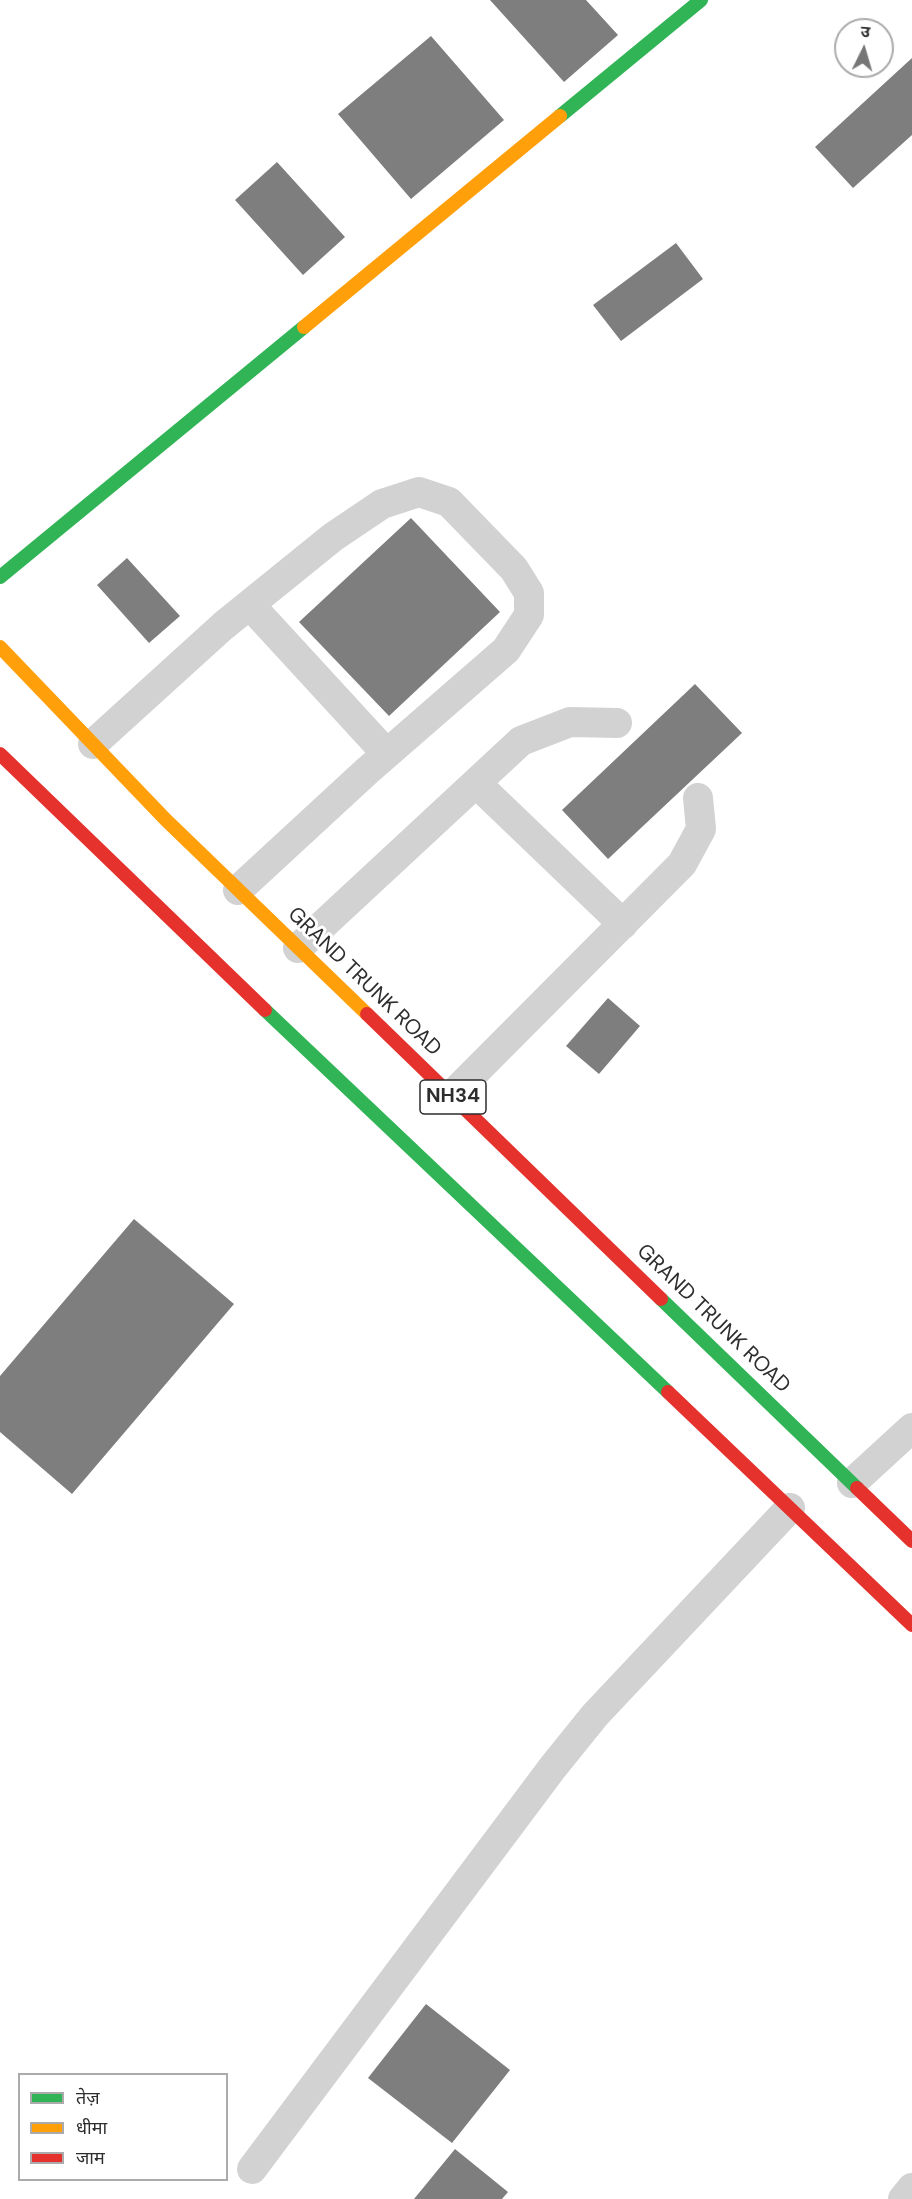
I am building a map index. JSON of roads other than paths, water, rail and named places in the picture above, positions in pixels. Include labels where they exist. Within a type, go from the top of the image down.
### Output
[{"type":"main road","points":[[0,577],[701,0]]},
{"type":"main road","name":"GRAND TRUNK ROAD","points":[[0,647],[166,820],[912,1541]]},
{"type":"main road","name":"NH34","points":[[0,754],[110,862],[912,1625]]},
{"type":"lane","points":[[93,744],[223,626],[333,537],[382,504],[419,492],[449,502],[514,569],[529,593],[529,615],[506,650],[386,753],[238,890]]},
{"type":"lane","points":[[250,605],[386,753]]},
{"type":"lane","points":[[298,948],[521,741],[570,722],[617,723]]},
{"type":"lane","points":[[476,783],[623,924]]},
{"type":"lane","points":[[452,1095],[682,864],[701,829],[698,798]]},
{"type":"lane","points":[[852,1482],[912,1428]]},
{"type":"lane","points":[[252,2169],[553,1767],[595,1715],[790,1508]]},
{"type":"lane","points":[[903,2199],[912,2188]]}]
